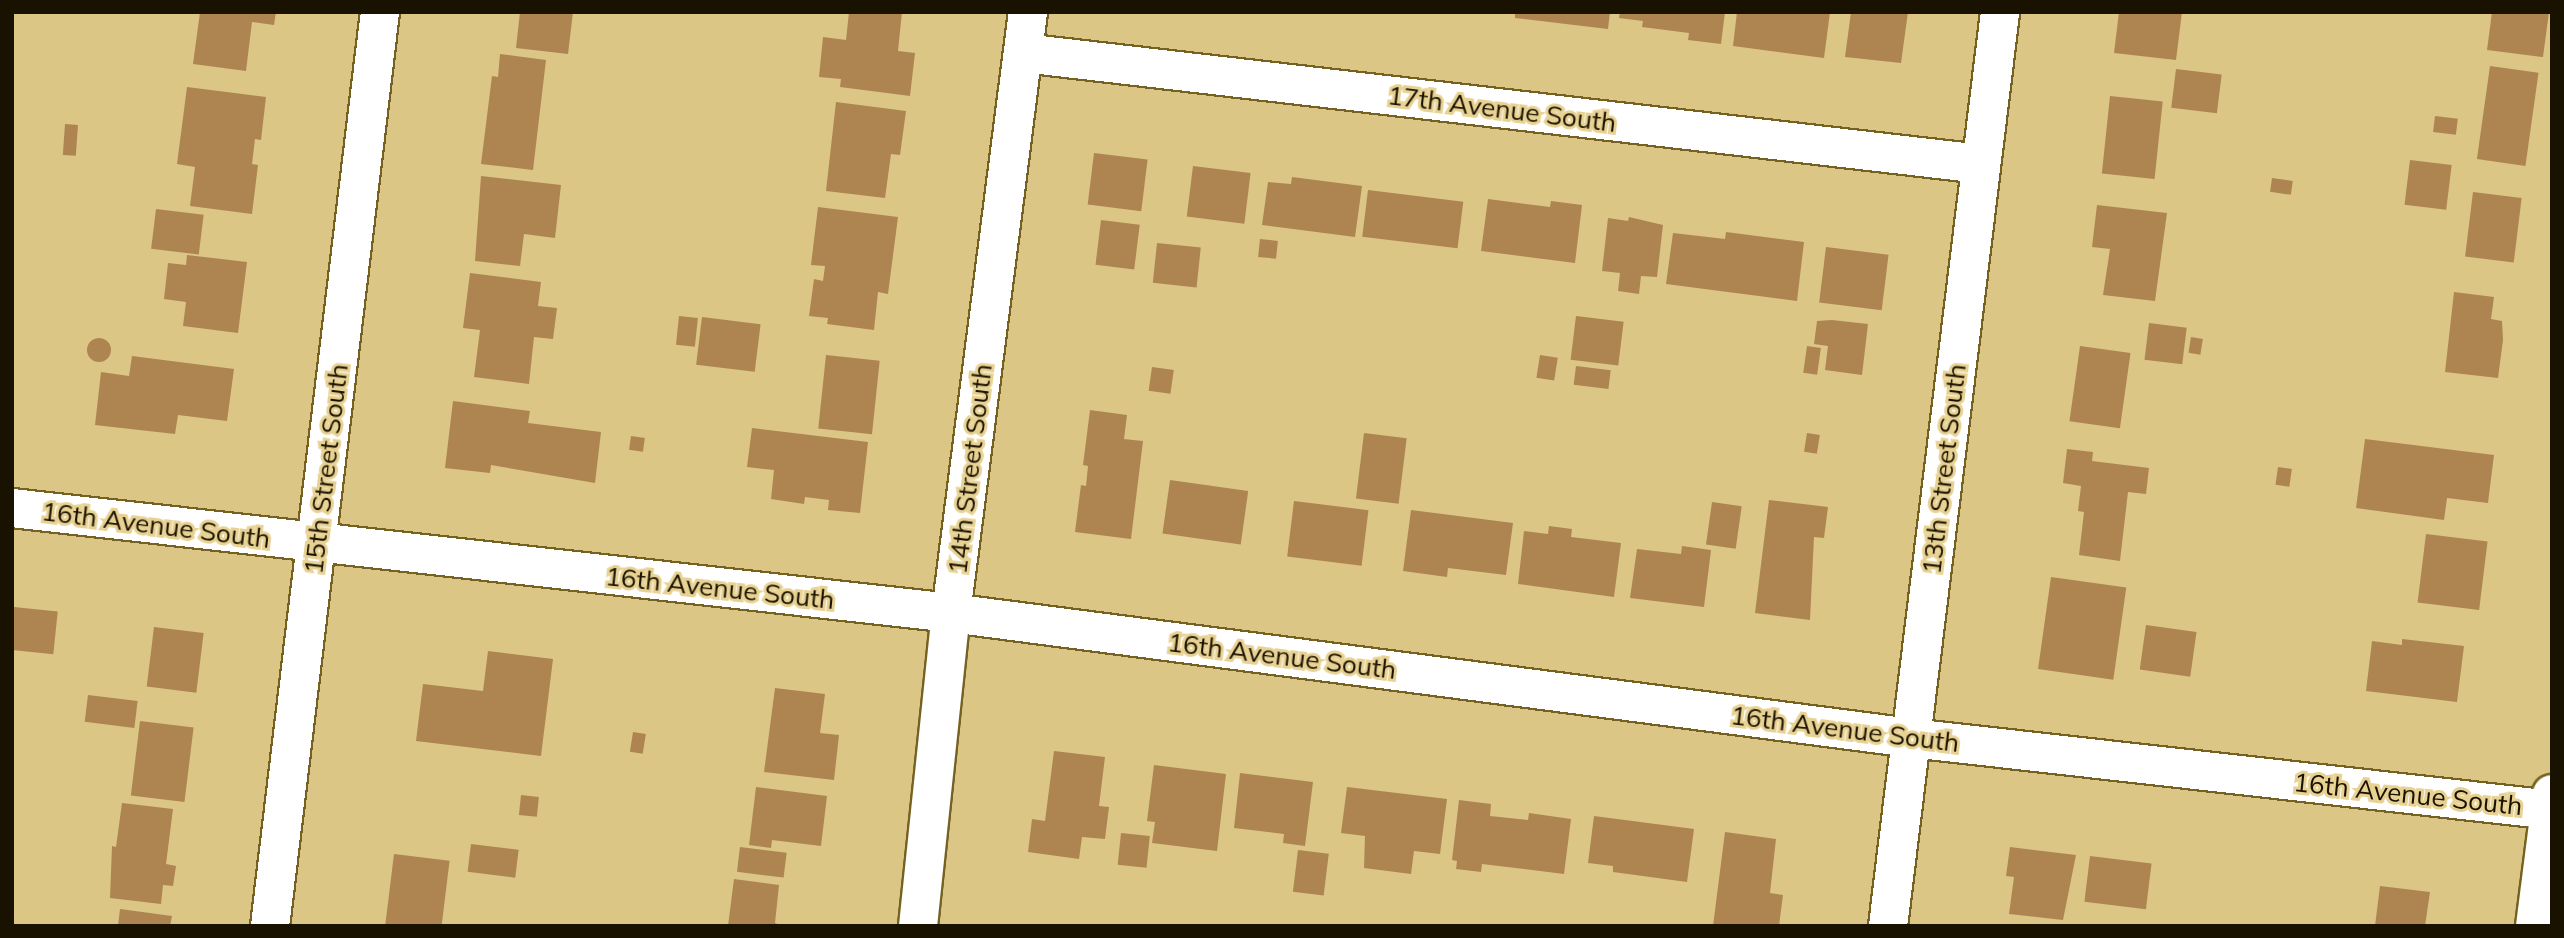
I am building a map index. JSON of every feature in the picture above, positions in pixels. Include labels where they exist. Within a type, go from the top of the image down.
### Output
[{"type":"street","name":"15th Street South","points":[[270,926],[380,12]]},
{"type":"street","name":"14th Street South","points":[[918,926],[951,613],[1028,12]]},
{"type":"street","name":"13th Street South","points":[[1888,926],[2000,12]]},
{"type":"street","name":"17th Avenue South","points":[[1023,53],[1981,164]]},
{"type":"street","name":"16th Avenue South","points":[[12,508],[951,613],[1911,738],[2551,805]]},
{"type":"street","points":[[2535,926],[2551,805]]},
{"type":"building","points":[[200,12],[276,12],[274,25],[252,22],[246,71],[193,64]]},
{"type":"building","points":[[520,12],[573,12],[568,54],[516,48]]},
{"type":"building","points":[[849,12],[902,12],[898,51],[915,53],[910,96],[840,87],[841,79],[819,77],[823,37],[846,40]]},
{"type":"building","points":[[1515,12],[1610,12],[1608,29],[1515,18]]},
{"type":"building","points":[[1620,12],[1725,12],[1721,44],[1688,40],[1689,33],[1642,27],[1643,21],[1619,18]]},
{"type":"building","points":[[1737,12],[1830,12],[1824,58],[1733,46]]},
{"type":"building","points":[[1851,12],[1908,12],[1901,63],[1845,57]]},
{"type":"building","points":[[2119,12],[2182,12],[2176,60],[2114,53]]},
{"type":"building","points":[[2492,12],[2549,12],[2543,57],[2487,50]]},
{"type":"building","points":[[500,54],[546,60],[533,170],[481,164],[492,76],[498,77]]},
{"type":"building","points":[[2490,66],[2539,73],[2525,166],[2477,159]]},
{"type":"building","points":[[2176,69],[2222,75],[2217,113],[2171,108]]},
{"type":"building","points":[[187,87],[266,97],[261,140],[255,139],[252,164],[258,165],[252,214],[190,206],[195,167],[177,164]]},
{"type":"building","points":[[2110,96],[2163,102],[2155,179],[2102,174]]},
{"type":"building","points":[[836,102],[906,111],[900,155],[891,154],[885,198],[826,191]]},
{"type":"building","points":[[2435,116],[2458,119],[2456,135],[2433,132]]},
{"type":"building","points":[[65,124],[78,125],[76,156],[63,155]]},
{"type":"building","points":[[1094,153],[1148,160],[1141,211],[1088,205]]},
{"type":"building","points":[[2410,160],[2452,165],[2446,210],[2405,205]]},
{"type":"building","points":[[1193,166],[1251,173],[1244,224],[1187,217]]},
{"type":"building","points":[[481,176],[561,185],[555,238],[524,234],[520,266],[475,261]]},
{"type":"building","points":[[1292,177],[1362,186],[1355,237],[1262,225],[1268,182],[1291,184]]},
{"type":"building","points":[[2272,178],[2293,181],[2291,195],[2270,192]]},
{"type":"building","points":[[1368,190],[1463,202],[1458,248],[1362,237]]},
{"type":"building","points":[[2473,192],[2522,198],[2514,262],[2465,257]]},
{"type":"building","points":[[1488,199],[1550,207],[1551,201],[1582,205],[1575,263],[1481,251]]},
{"type":"building","points":[[2097,205],[2167,213],[2155,301],[2103,295],[2110,249],[2092,247]]},
{"type":"building","points":[[818,207],[898,217],[888,294],[878,292],[874,330],[827,324],[828,318],[809,316],[814,279],[823,281],[825,266],[811,265]]},
{"type":"building","points":[[156,209],[204,215],[199,255],[151,249]]},
{"type":"building","points":[[1629,217],[1663,225],[1657,277],[1641,276],[1639,294],[1618,291],[1620,273],[1602,271],[1608,218],[1628,221]]},
{"type":"building","points":[[1101,220],[1140,225],[1134,269],[1096,265]]},
{"type":"building","points":[[1726,232],[1804,242],[1797,301],[1666,284],[1673,233],[1725,239]]},
{"type":"building","points":[[1260,239],[1278,241],[1276,259],[1258,257]]},
{"type":"building","points":[[1157,243],[1201,248],[1197,287],[1153,283]]},
{"type":"building","points":[[1826,247],[1889,255],[1882,310],[1819,303]]},
{"type":"building","points":[[187,255],[247,262],[238,333],[183,326],[186,302],[164,299],[168,263],[186,265]]},
{"type":"building","points":[[470,273],[541,282],[538,306],[557,308],[553,339],[534,337],[529,384],[474,377],[480,330],[463,328]]},
{"type":"building","points":[[2454,292],[2494,297],[2491,319],[2502,321],[2503,340],[2498,378],[2445,372]]},
{"type":"building","points":[[679,316],[698,318],[695,347],[676,345]]},
{"type":"building","points":[[1576,316],[1624,322],[1618,366],[1571,360]]},
{"type":"building","points":[[702,317],[761,324],[755,372],[696,365]]},
{"type":"building","points":[[1817,321],[1868,324],[1862,375],[1825,370],[1828,346],[1814,344]]},
{"type":"building","points":[[2149,323],[2187,328],[2182,364],[2144,360]]},
{"type":"building","points":[[2191,337],[2203,339],[2200,355],[2188,353]]},
{"type":"building","points":[[99,338],[110,345],[111,350],[104,361],[99,362],[88,355],[87,350],[94,339]]},
{"type":"building","points":[[1807,346],[1821,348],[1817,375],[1803,373]]},
{"type":"building","points":[[2080,346],[2131,353],[2120,428],[2069,421]]},
{"type":"building","points":[[826,355],[880,361],[872,434],[818,429]]},
{"type":"building","points":[[1540,355],[1558,358],[1554,381],[1536,378]]},
{"type":"building","points":[[132,356],[234,369],[227,421],[178,415],[175,434],[95,425],[101,372],[129,376]]},
{"type":"building","points":[[1576,366],[1611,370],[1608,389],[1574,385]]},
{"type":"building","points":[[1152,367],[1174,370],[1170,394],[1149,391]]},
{"type":"building","points":[[453,401],[530,411],[528,423],[601,432],[595,483],[491,465],[490,473],[445,468]]},
{"type":"building","points":[[1090,410],[1127,415],[1124,439],[1143,441],[1131,539],[1075,532],[1081,485],[1086,486],[1088,466],[1083,465]]},
{"type":"building","points":[[752,428],[868,442],[860,513],[828,510],[829,500],[805,497],[804,504],[771,499],[774,470],[747,467]]},
{"type":"building","points":[[1364,433],[1407,438],[1399,504],[1356,499]]},
{"type":"building","points":[[1807,433],[1820,435],[1817,454],[1804,452]]},
{"type":"building","points":[[631,436],[645,438],[643,452],[629,450]]},
{"type":"building","points":[[2365,439],[2494,455],[2488,503],[2447,498],[2444,520],[2356,508]]},
{"type":"building","points":[[2067,449],[2093,452],[2092,461],[2149,468],[2146,494],[2128,492],[2120,561],[2079,555],[2084,512],[2078,511],[2081,486],[2063,483]]},
{"type":"building","points":[[2278,467],[2292,469],[2289,487],[2275,485]]},
{"type":"building","points":[[1170,480],[1248,491],[1241,544],[1162,533]]},
{"type":"building","points":[[1769,500],[1828,507],[1824,538],[1814,537],[1810,620],[1755,613]]},
{"type":"building","points":[[1294,501],[1368,510],[1362,566],[1287,557]]},
{"type":"building","points":[[1712,502],[1742,506],[1736,549],[1706,545]]},
{"type":"building","points":[[1411,510],[1513,523],[1506,575],[1448,568],[1447,577],[1403,571]]},
{"type":"building","points":[[1549,526],[1572,529],[1571,537],[1621,543],[1614,597],[1518,584],[1524,531],[1548,534]]},
{"type":"building","points":[[2426,534],[2488,542],[2479,610],[2418,602]]},
{"type":"building","points":[[1682,546],[1711,550],[1704,607],[1630,598],[1637,549],[1681,554]]},
{"type":"building","points":[[2051,577],[2126,588],[2113,680],[2038,669]]},
{"type":"building","points":[[14,607],[58,612],[53,654],[12,650]]},
{"type":"building","points":[[2146,625],[2197,632],[2190,677],[2140,670]]},
{"type":"building","points":[[154,627],[204,633],[196,693],[147,687]]},
{"type":"building","points":[[2402,639],[2464,646],[2457,702],[2366,691],[2372,641],[2402,645]]},
{"type":"building","points":[[488,651],[553,659],[541,756],[416,741],[423,684],[483,691]]},
{"type":"building","points":[[775,688],[825,694],[820,733],[839,735],[834,780],[764,772]]},
{"type":"building","points":[[88,695],[138,701],[134,728],[85,722]]},
{"type":"building","points":[[140,721],[194,728],[184,802],[131,795]]},
{"type":"building","points":[[633,732],[646,734],[643,754],[630,752]]},
{"type":"building","points":[[1054,751],[1105,757],[1099,806],[1109,807],[1105,839],[1082,837],[1079,859],[1028,852],[1032,819],[1045,821]]},
{"type":"building","points":[[1154,765],[1226,774],[1217,851],[1152,843],[1155,822],[1147,821]]},
{"type":"building","points":[[1240,773],[1313,782],[1305,846],[1283,843],[1284,834],[1234,828]]},
{"type":"building","points":[[756,787],[827,796],[821,846],[772,840],[771,848],[749,845]]},
{"type":"building","points":[[1347,787],[1447,799],[1440,854],[1414,851],[1411,874],[1364,868],[1365,836],[1341,833]]},
{"type":"building","points":[[521,795],[539,797],[537,817],[519,815]]},
{"type":"building","points":[[1459,800],[1491,804],[1490,816],[1528,820],[1529,813],[1571,819],[1564,874],[1482,864],[1481,872],[1456,869],[1457,861],[1452,860]]},
{"type":"building","points":[[122,803],[173,809],[166,864],[176,866],[173,886],[163,885],[161,904],[110,898],[112,846],[116,847]]},
{"type":"building","points":[[1594,816],[1694,829],[1687,882],[1613,872],[1613,866],[1588,863]]},
{"type":"building","points":[[1725,832],[1776,839],[1770,893],[1783,895],[1779,926],[1713,926]]},
{"type":"building","points":[[1121,833],[1150,836],[1146,868],[1118,865]]},
{"type":"building","points":[[471,844],[519,850],[515,878],[468,872]]},
{"type":"building","points":[[740,847],[787,853],[784,878],[737,872]]},
{"type":"building","points":[[2010,847],[2076,855],[2063,920],[2009,914],[2014,877],[2006,876]]},
{"type":"building","points":[[1298,850],[1329,854],[1324,895],[1293,892]]},
{"type":"building","points":[[394,854],[450,861],[442,926],[385,926]]},
{"type":"building","points":[[2090,856],[2152,864],[2146,909],[2084,902]]},
{"type":"building","points":[[734,879],[779,885],[775,923],[783,926],[728,926]]},
{"type":"building","points":[[2380,886],[2430,892],[2425,926],[2375,926]]},
{"type":"building","points":[[120,909],[172,916],[170,926],[118,926]]}]
